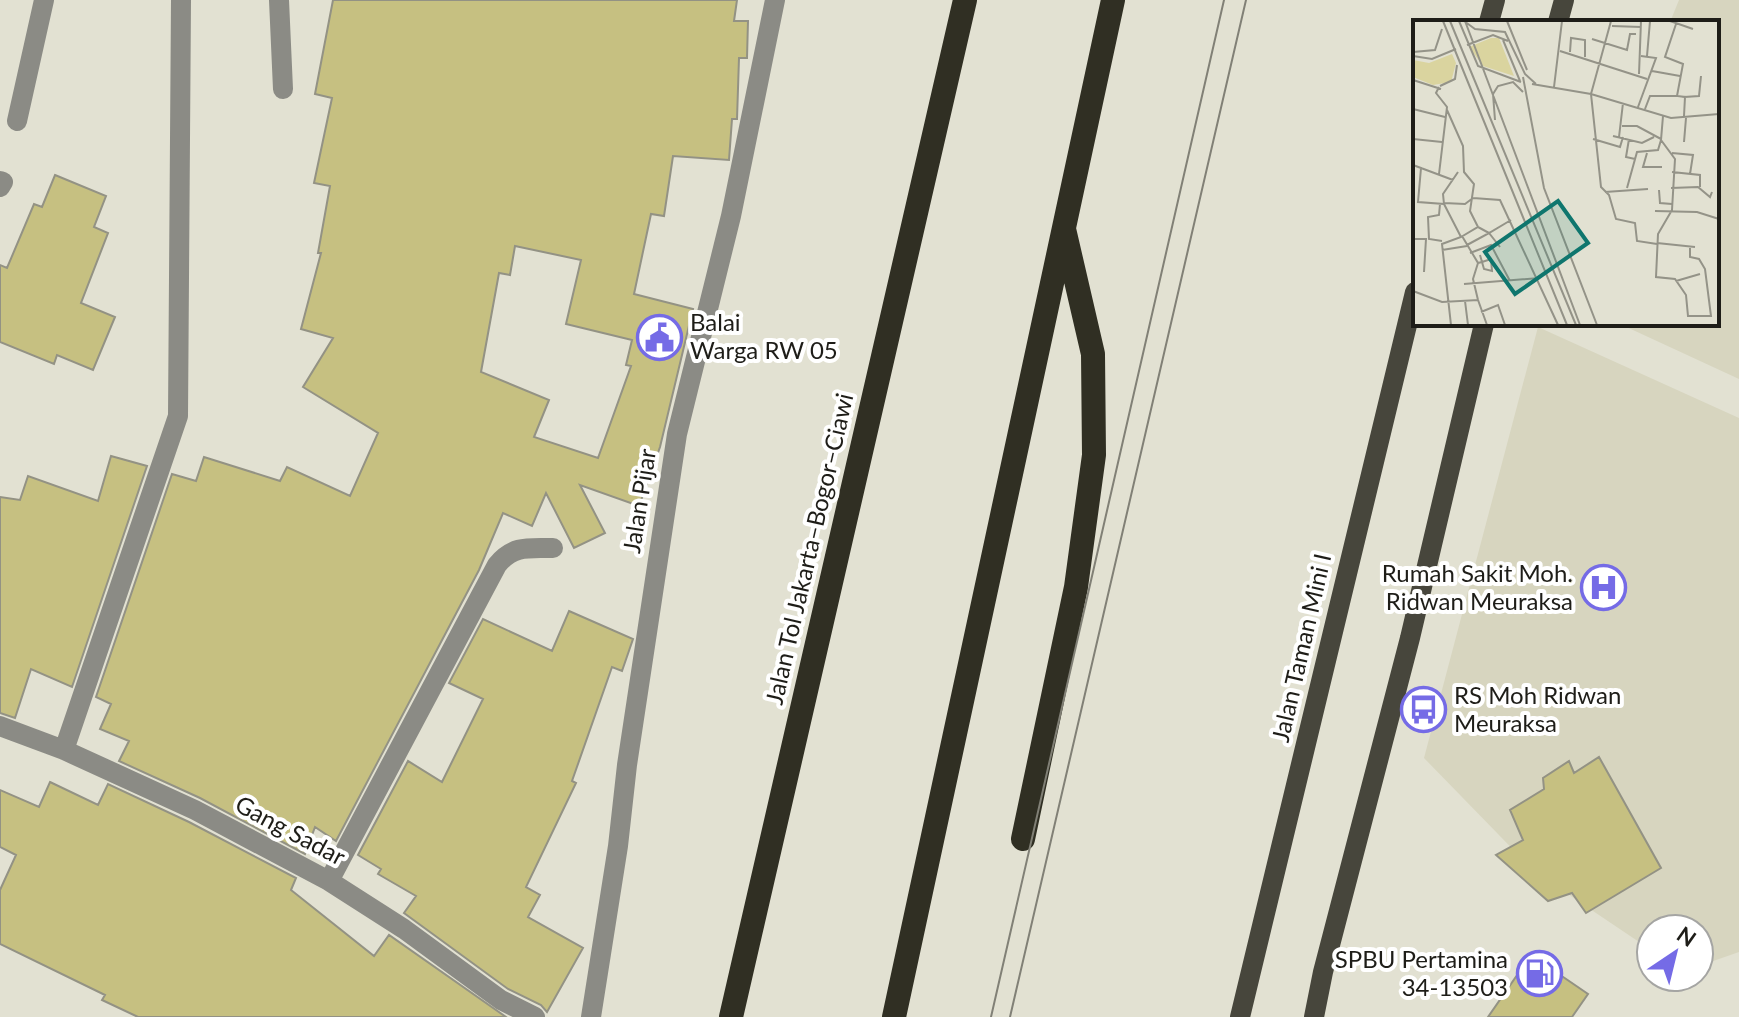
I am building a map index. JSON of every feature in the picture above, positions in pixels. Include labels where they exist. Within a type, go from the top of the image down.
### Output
[{"type":"highway","name":"Jalan Tol Jakarta–Bogor–Ciawi","points":[[731,1017],[965,0]]},
{"type":"highway","points":[[894,1017],[1113,0]]},
{"type":"highway","points":[[1023,839],[1076,587],[1094,455],[1093,354],[1063,223]]},
{"type":"main road","points":[[1490,20],[1495,0]]},
{"type":"main road","points":[[1559,20],[1564,0]]},
{"type":"main road","name":"Jalan Taman Mini I","points":[[1240,1017],[1413,300]]},
{"type":"main road","points":[[1314,1017],[1410,638],[1484,326]]},
{"type":"street","points":[[17,121],[44,0]]},
{"type":"street","points":[[64,750],[178,416],[181,0]]},
{"type":"street","points":[[279,0],[283,89]]},
{"type":"street","name":"Jalan Pijar","points":[[591,1017],[677,434],[731,216],[775,0]]},
{"type":"street","points":[[0,181],[3,182],[0,187]]},
{"type":"street","points":[[329,881],[497,565],[516,548],[553,548]]},
{"type":"street","name":"Gang Sadar","points":[[0,726],[64,750],[195,810],[329,881],[404,929],[501,1000],[535,1017]]},
{"type":"shaded area","points":[[1679,0],[1739,0],[1739,379],[1624,326],[1719,326],[1719,20],[1671,20]]},
{"type":"shaded area","name":"Rumah Sakit Moh. Ridwan Meuraksa","points":[[1538,327],[1739,418],[1739,952],[1715,960],[1715,913],[1635,913],[1635,939],[1535,872],[1424,758]]},
{"type":"building","points":[[333,0],[737,0],[734,21],[748,21],[747,58],[739,58],[737,119],[732,119],[729,160],[673,156],[664,216],[651,214],[634,294],[693,309],[660,447],[639,506],[580,485],[605,533],[574,548],[546,493],[532,526],[503,513],[479,570],[336,841],[315,827],[305,854],[200,798],[119,761],[129,741],[100,729],[111,704],[96,697],[172,474],[196,481],[204,457],[280,481],[287,467],[350,496],[378,433],[303,387],[333,338],[301,329],[321,253],[318,253],[330,186],[314,183],[332,98],[315,94]],"holes":[[[515,246],[581,260],[566,324],[632,340],[626,365],[631,366],[598,458],[534,437],[549,400],[481,372],[499,273],[510,275]]]},
{"type":"building","points":[[55,175],[106,196],[94,227],[108,233],[81,303],[115,317],[93,370],[57,355],[54,364],[0,342],[0,265],[7,268],[34,204],[42,207]]},
{"type":"building","points":[[111,456],[147,466],[72,687],[31,669],[15,718],[0,713],[0,497],[20,500],[28,476],[98,501]]},
{"type":"building","points":[[569,611],[633,639],[622,671],[612,667],[572,781],[576,783],[526,887],[540,895],[528,917],[583,948],[547,1012],[541,1005],[508,989],[404,913],[416,896],[378,874],[381,869],[358,855],[408,761],[442,782],[483,699],[449,683],[483,619],[552,651]]},
{"type":"building","points":[[1599,757],[1661,868],[1586,913],[1572,893],[1548,901],[1496,855],[1523,840],[1510,810],[1544,789],[1543,778],[1569,761],[1574,773]]},
{"type":"building","points":[[50,782],[98,805],[108,784],[189,822],[296,878],[291,890],[374,956],[389,935],[506,1017],[138,1017],[102,1000],[105,995],[0,944],[0,890],[16,855],[0,847],[0,790],[39,807]]},
{"type":"building","name":"SPBU Pertamina 34-13503","points":[[1531,955],[1588,994],[1572,1017],[1488,1017]]},
{"type":"tram line","points":[[991,1017],[1224,0]]},
{"type":"tram line","points":[[1010,1017],[1246,0]]},
{"type":"place","name":"Balai Warga RW 05","points":[[659,337]]},
{"type":"place","name":"Rumah Sakit Moh. Ridwan Meuraksa","points":[[1604,588]]},
{"type":"place","name":"RS Moh Ridwan Meuraksa","points":[[1423,710]]},
{"type":"place","name":"SPBU Pertamina 34-13503","points":[[1539,974]]}]
